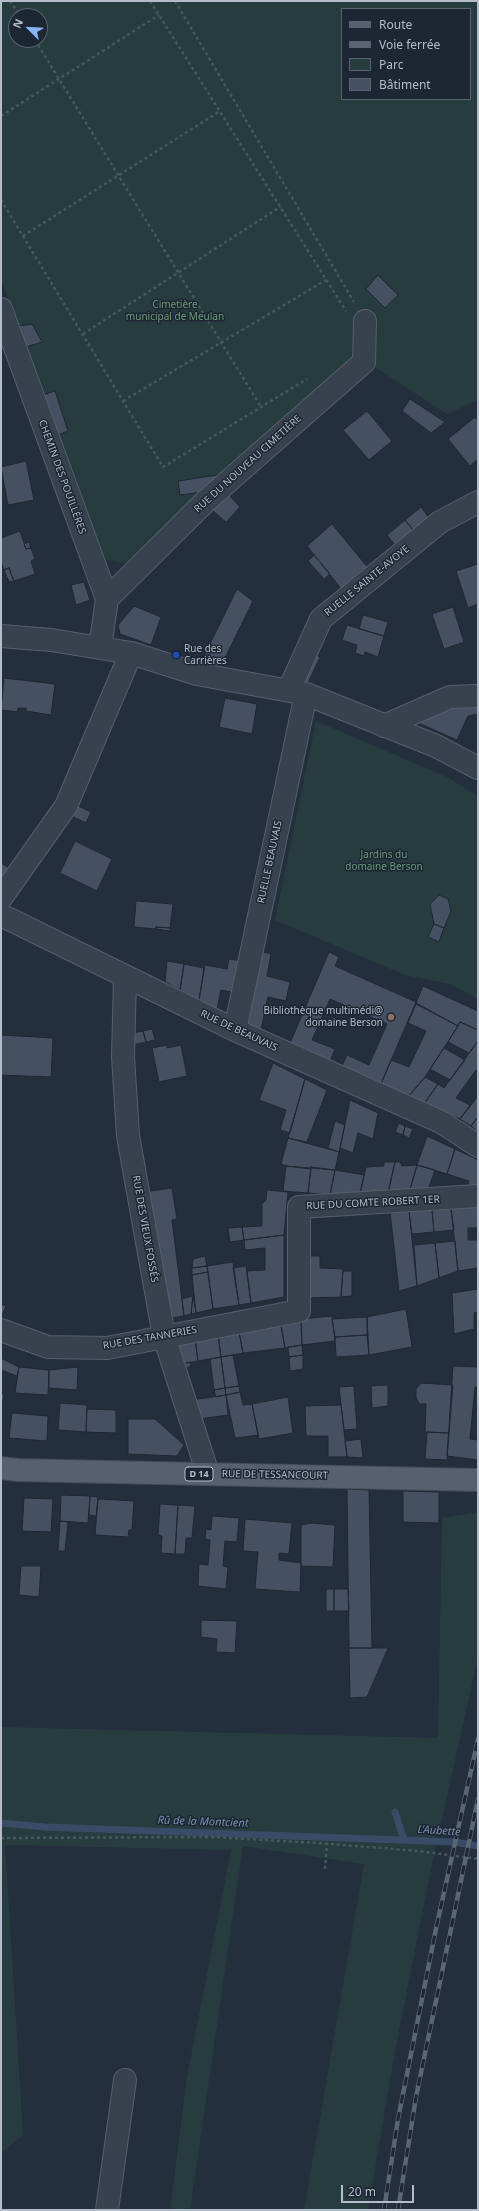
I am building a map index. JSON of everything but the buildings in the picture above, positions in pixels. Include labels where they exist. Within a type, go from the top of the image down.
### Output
[{"type":"main road","name":"RUE DE TESSANCOURT","points":[[1,1468],[18,1470],[478,1480]]},
{"type":"street","name":"CHEMIN DES POUILLÈRES","points":[[1,309],[107,599],[100,648]]},
{"type":"street","name":"RUE DU NOUVEAU CIMETIÈRE","points":[[107,599],[207,500],[364,362],[357,318]]},
{"type":"street","name":"RUELLE SAINTE-AVOYE","points":[[297,692],[320,618],[440,522],[478,502]]},
{"type":"street","points":[[1,621],[51,640]]},
{"type":"street","points":[[1,636],[51,640],[100,648],[131,654],[197,674],[297,692],[436,746],[478,768]]},
{"type":"street","points":[[1,898],[66,806],[131,654]]},
{"type":"street","name":"RUELLE BEAUVAIS","points":[[235,1030],[297,692]]},
{"type":"street","points":[[384,726],[450,698],[478,696]]},
{"type":"street","name":"RUE DE BEAUVAIS","points":[[1,915],[235,1030],[441,1122],[478,1146]]},
{"type":"street","name":"RUE DES VIEUX FOSSÉS","points":[[126,977],[123,1057],[128,1136],[164,1336],[208,1474]]},
{"type":"street","name":"RUE DU COMTE ROBERT 1ER","points":[[300,1311],[298,1207],[478,1196]]},
{"type":"street","name":"RUE DES TANNERIES","points":[[1,1330],[48,1347],[107,1348],[300,1311]]},
{"type":"street","points":[[107,2210],[124,2080]]},
{"type":"path","points":[[150,1],[326,280],[357,318]]},
{"type":"path","points":[[175,1],[357,318]]},
{"type":"path","points":[[1,116],[159,15]]},
{"type":"path","points":[[40,48],[261,407]]},
{"type":"path","points":[[23,236],[220,111]]},
{"type":"path","points":[[1,200],[163,467],[312,376]]},
{"type":"path","points":[[82,334],[280,207]]},
{"type":"path","points":[[123,401],[326,280]]},
{"type":"path","points":[[1,1838],[211,1837],[418,1851],[478,1859]]},
{"type":"path","points":[[325,1869],[327,1844]]},
{"type":"green space","name":"Cimetière municipal de Meulan","points":[[1,1],[478,1],[478,400],[447,414],[358,356],[129,564],[99,558],[1,279]]},
{"type":"green space","name":"Jardins du domaine Berson","points":[[316,721],[449,778],[478,797],[478,999],[450,984],[405,975],[275,920]]},
{"type":"green space","points":[[478,1512],[478,1657],[434,1855],[395,2051],[368,2210],[304,2210],[364,1864],[243,1846],[190,2210],[170,2210],[187,2077],[231,1850],[5,1845],[23,2135],[1,2153],[1,1727],[438,1738],[442,1518]]},
{"type":"waterway","name":"L'Aubette","points":[[395,1812],[404,1840]]},
{"type":"waterway","name":"Rû de la Montcient","points":[[1,1823],[45,1827],[454,1842],[478,1846]]},
{"type":"railway","points":[[384,2210],[398,2119],[437,1924],[478,1739]]},
{"type":"railway","points":[[398,2210],[416,2097],[478,1799]]},
{"type":"place","name":"Rue des Carrières","points":[[176,655]]},
{"type":"place","name":"Bibliothèque multimédi@ domaine Berson","points":[[391,1017]]}]
